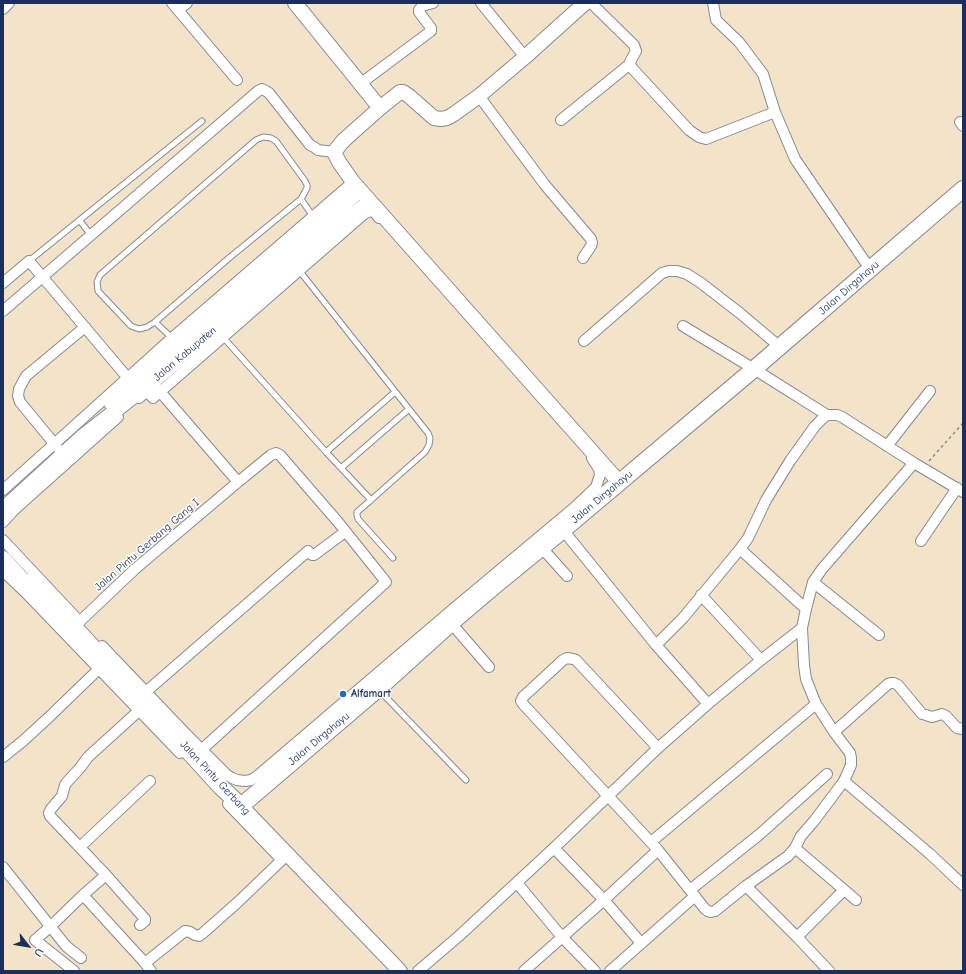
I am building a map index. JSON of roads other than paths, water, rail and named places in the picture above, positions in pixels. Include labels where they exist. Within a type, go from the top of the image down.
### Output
[{"type":"main road","name":"Jalan Dirgahayu","points":[[241,806],[378,689],[451,623],[780,347],[963,189]]},
{"type":"main road","name":"Jalan Pintu Gerbang","points":[[3,548],[28,574],[31,584]]},
{"type":"main road","name":"Jalan Pintu Gerbang","points":[[3,559],[22,580],[31,584],[77,624],[103,665],[197,753],[221,787],[241,806]]},
{"type":"street","points":[[3,9],[9,3]]},
{"type":"street","points":[[187,3],[175,7],[237,80]]},
{"type":"street","points":[[295,3],[380,108]]},
{"type":"street","points":[[360,84],[431,31],[431,28],[419,10],[422,6],[433,3]]},
{"type":"street","points":[[481,3],[525,57]]},
{"type":"street","points":[[334,152],[343,141],[400,92],[403,92],[409,96],[434,118],[447,118],[454,114],[479,96],[585,3]]},
{"type":"street","points":[[561,120],[630,64],[636,51],[634,45],[591,3]]},
{"type":"street","points":[[713,3],[716,20],[735,36],[763,74],[775,112],[795,160],[870,269]]},
{"type":"street","points":[[630,64],[689,130],[699,137],[706,138],[775,112]]},
{"type":"street","points":[[3,311],[262,89],[269,93],[310,145],[318,150],[334,152]]},
{"type":"street","points":[[479,96],[544,185],[591,239],[591,246],[583,258]]},
{"type":"street","points":[[334,152],[339,162],[356,186],[620,482]]},
{"type":"street","name":"Jalan Kabupaten","points":[[3,499],[56,446],[133,385],[152,382],[179,344],[217,327],[294,263],[321,226],[356,186]]},
{"type":"street","name":"Jalan Kabupaten","points":[[321,226],[370,201]]},
{"type":"street","points":[[140,925],[145,921],[145,919],[50,816],[50,814],[51,809],[62,796],[67,782],[88,757],[143,701],[308,551],[314,555],[345,532],[386,582],[197,753],[232,778],[245,781],[251,780],[575,507],[596,487],[600,475],[593,460],[505,363],[375,212],[372,211],[364,214],[294,263]]},
{"type":"street","points":[[3,283],[29,261],[133,385],[179,344],[321,226]]},
{"type":"street","points":[[584,341],[662,273],[678,271],[687,274],[701,283],[780,347]]},
{"type":"street","points":[[683,326],[827,415],[837,415],[842,417],[914,463],[960,490],[921,541]]},
{"type":"street","points":[[3,490],[56,446],[20,402],[18,396],[19,389],[26,376],[85,327]]},
{"type":"street","points":[[152,382],[217,327]]},
{"type":"street","points":[[152,382],[238,482]]},
{"type":"street","points":[[3,522],[14,510],[147,391],[154,398],[152,382]]},
{"type":"street","name":"Jalan Kabupaten","points":[[3,509],[83,436],[133,385]]},
{"type":"street","points":[[887,446],[930,391]]},
{"type":"street","points":[[656,645],[683,618],[740,549],[748,538],[766,500],[790,461],[815,426],[827,415]]},
{"type":"street","name":"Jalan Pintu Gerbang Gang I","points":[[77,624],[135,569],[271,455],[276,454],[282,458],[345,532]]},
{"type":"street","points":[[658,748],[576,660],[567,658],[564,660],[523,696],[521,701],[655,846],[705,909],[711,912],[715,911],[746,886],[785,858],[795,848],[801,836],[844,781],[851,765],[850,753],[816,704],[806,679],[802,628],[806,609],[813,582],[822,569],[914,463]]},
{"type":"street","points":[[563,530],[656,645],[708,704]]},
{"type":"street","points":[[3,540],[143,701],[285,857],[203,933],[199,936],[185,931],[145,963]]},
{"type":"street","points":[[542,548],[567,576]]},
{"type":"street","points":[[740,549],[806,609]]},
{"type":"street","points":[[3,571],[103,665],[48,718],[3,758]]},
{"type":"street","points":[[813,582],[879,635]]},
{"type":"street","points":[[701,595],[761,660]]},
{"type":"street","points":[[451,623],[489,667]]},
{"type":"street","points":[[418,971],[517,883],[658,748],[708,704],[802,628]]},
{"type":"street","points":[[834,732],[891,683],[898,685],[922,714],[926,716],[942,714],[946,716],[957,728],[963,728]]},
{"type":"street","points":[[524,971],[604,900],[655,846],[816,704]]},
{"type":"street","points":[[610,971],[692,893],[827,774]]},
{"type":"street","points":[[80,848],[150,781]]},
{"type":"street","points":[[844,781],[930,854],[963,885]]},
{"type":"street","name":"Jalan Pintu Gerbang","points":[[241,806],[285,857],[400,971]]},
{"type":"street","points":[[554,848],[604,900],[641,943]]},
{"type":"street","points":[[795,848],[856,900]]},
{"type":"street","points":[[3,867],[66,946],[80,958]]},
{"type":"street","points":[[74,971],[35,940],[82,894],[106,875]]},
{"type":"street","points":[[517,883],[562,937],[594,971]]},
{"type":"street","points":[[746,886],[830,971]]},
{"type":"street","points":[[797,937],[844,890]]},
{"type":"street","points":[[82,894],[151,971]]},
{"type":"lane","points":[[29,261],[202,121]]},
{"type":"lane","points":[[263,137],[271,138],[276,142],[307,185],[305,193],[301,199],[250,239],[155,322],[147,327],[139,329],[131,326],[98,291],[97,282],[100,275],[256,140],[263,137]]},
{"type":"lane","points":[[301,199],[321,226]]},
{"type":"lane","points":[[80,221],[91,235]]},
{"type":"lane","points":[[294,263],[428,433],[430,438],[429,445],[425,452],[357,512],[358,519],[393,558]]},
{"type":"lane","points":[[155,322],[179,344]]},
{"type":"lane","points":[[217,327],[326,452],[371,500]]},
{"type":"lane","points":[[326,452],[395,392]]},
{"type":"lane","points":[[341,468],[409,409]]},
{"type":"lane","points":[[378,689],[466,780]]},
{"type":"place","name":"Alfamart","points":[[343,694]]}]
